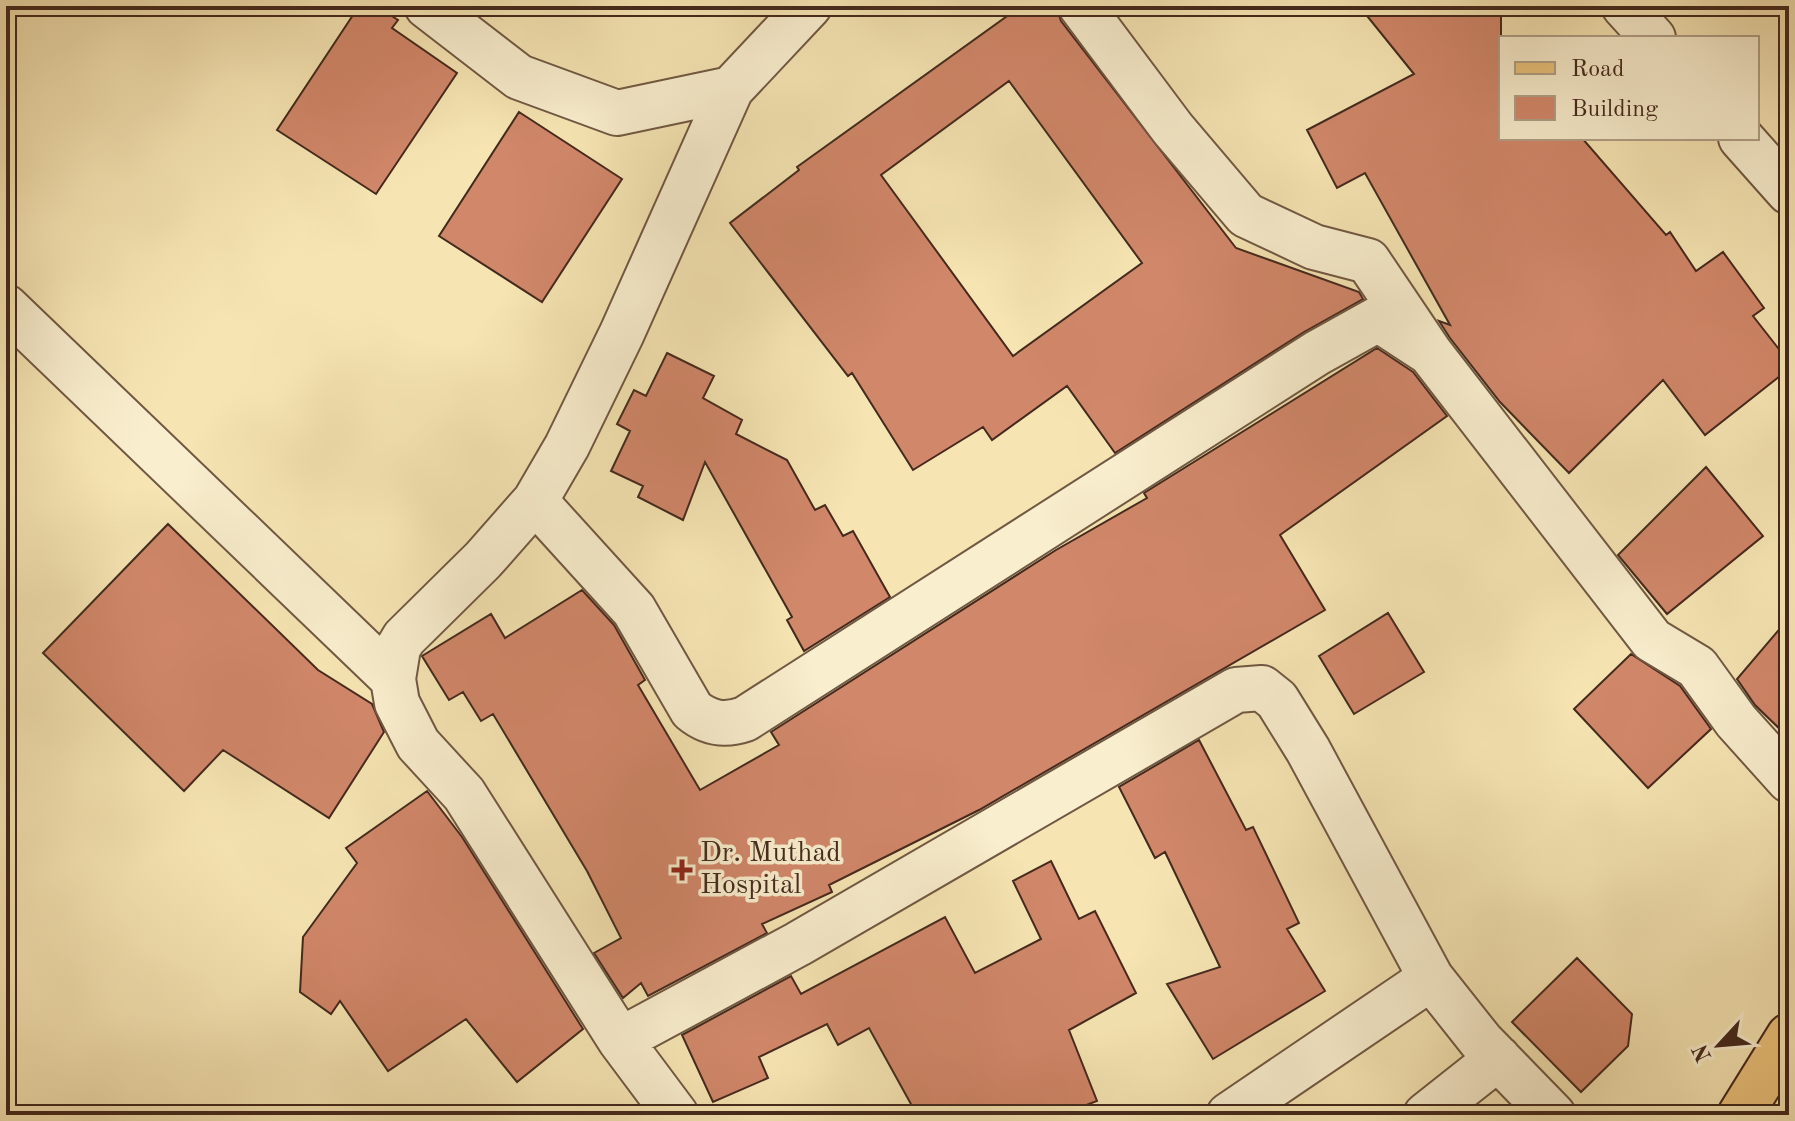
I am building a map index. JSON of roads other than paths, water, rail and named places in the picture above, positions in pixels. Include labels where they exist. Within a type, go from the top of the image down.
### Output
[{"type":"main road","points":[[1740,1115],[1789,1036]]},
{"type":"street","points":[[427,6],[519,77],[617,113],[731,89]]},
{"type":"street","points":[[676,1115],[620,1040],[464,794],[418,744],[397,703],[393,679],[398,648],[404,638],[483,560],[535,501],[587,409],[731,89],[809,6]]},
{"type":"street","points":[[1081,6],[1173,129],[1246,215],[1314,247],[1368,261],[1430,353],[1652,640],[1697,667],[1736,721],[1789,780]]},
{"type":"street","points":[[1743,140],[1789,192]]},
{"type":"street","points":[[6,307],[393,679]]},
{"type":"street","points":[[535,501],[634,610],[692,710],[703,719],[733,723],[745,719],[1317,353],[1378,319],[1430,353]]},
{"type":"street","points":[[620,1040],[798,944],[1236,690],[1262,688],[1277,700],[1308,750],[1431,978],[1498,1058],[1553,1115]]},
{"type":"street","points":[[1229,1115],[1431,978]]},
{"type":"street","points":[[1426,1115],[1498,1058]]},
{"type":"place","name":"Dr. Muthad Hospital","points":[[682,870]]}]
